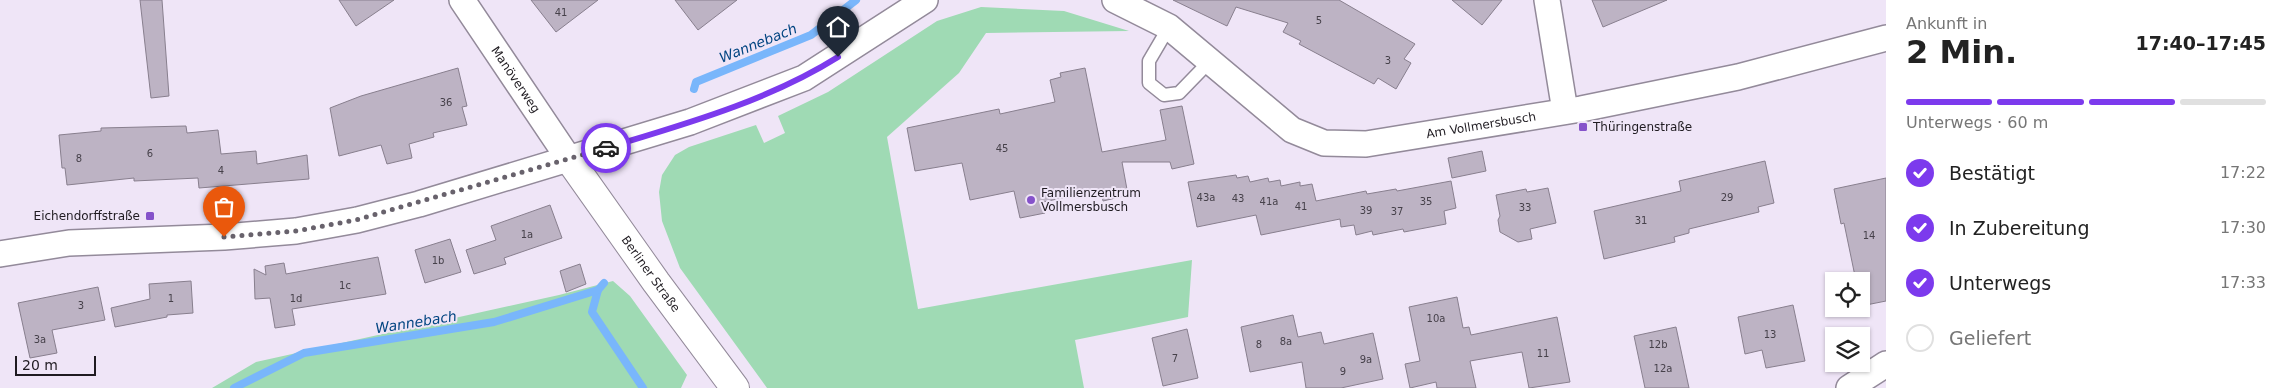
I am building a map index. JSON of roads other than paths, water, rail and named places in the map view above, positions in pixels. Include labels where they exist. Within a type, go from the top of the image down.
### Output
[{"type":"street","name":"Manöverweg","points":[[462,0],[570,159]]},
{"type":"street","points":[[0,254],[69,243],[224,237],[296,231],[356,220],[570,159],[690,122],[804,78],[925,0]]},
{"type":"street","name":"Am Vollmersbusch","points":[[1115,0],[1169,27],[1292,130],[1324,143],[1366,144],[1565,111],[1738,76],[1886,38]]},
{"type":"street","points":[[1547,0],[1565,111]]},
{"type":"street","name":"Berliner Straße","points":[[570,159],[656,282],[735,388]]},
{"type":"street","points":[[1849,388],[1886,364]]},
{"type":"lane","points":[[1169,27],[1149,61],[1149,83],[1164,95],[1179,93],[1210,60]]},
{"type":"waterway","name":"Wannebach","points":[[694,89],[696,82],[811,35],[856,0]]},
{"type":"waterway","name":"Wannebach","points":[[234,388],[304,353],[494,322],[598,290],[604,283]]},
{"type":"waterway","points":[[598,290],[592,312],[643,388]]},
{"type":"place","name":"Thüringenstraße","points":[[1583,127]]},
{"type":"place","name":"Familienzentrum Vollmersbusch","points":[[1031,200]]},
{"type":"place","name":"Eichendorffstraße","points":[[150,216]]}]
